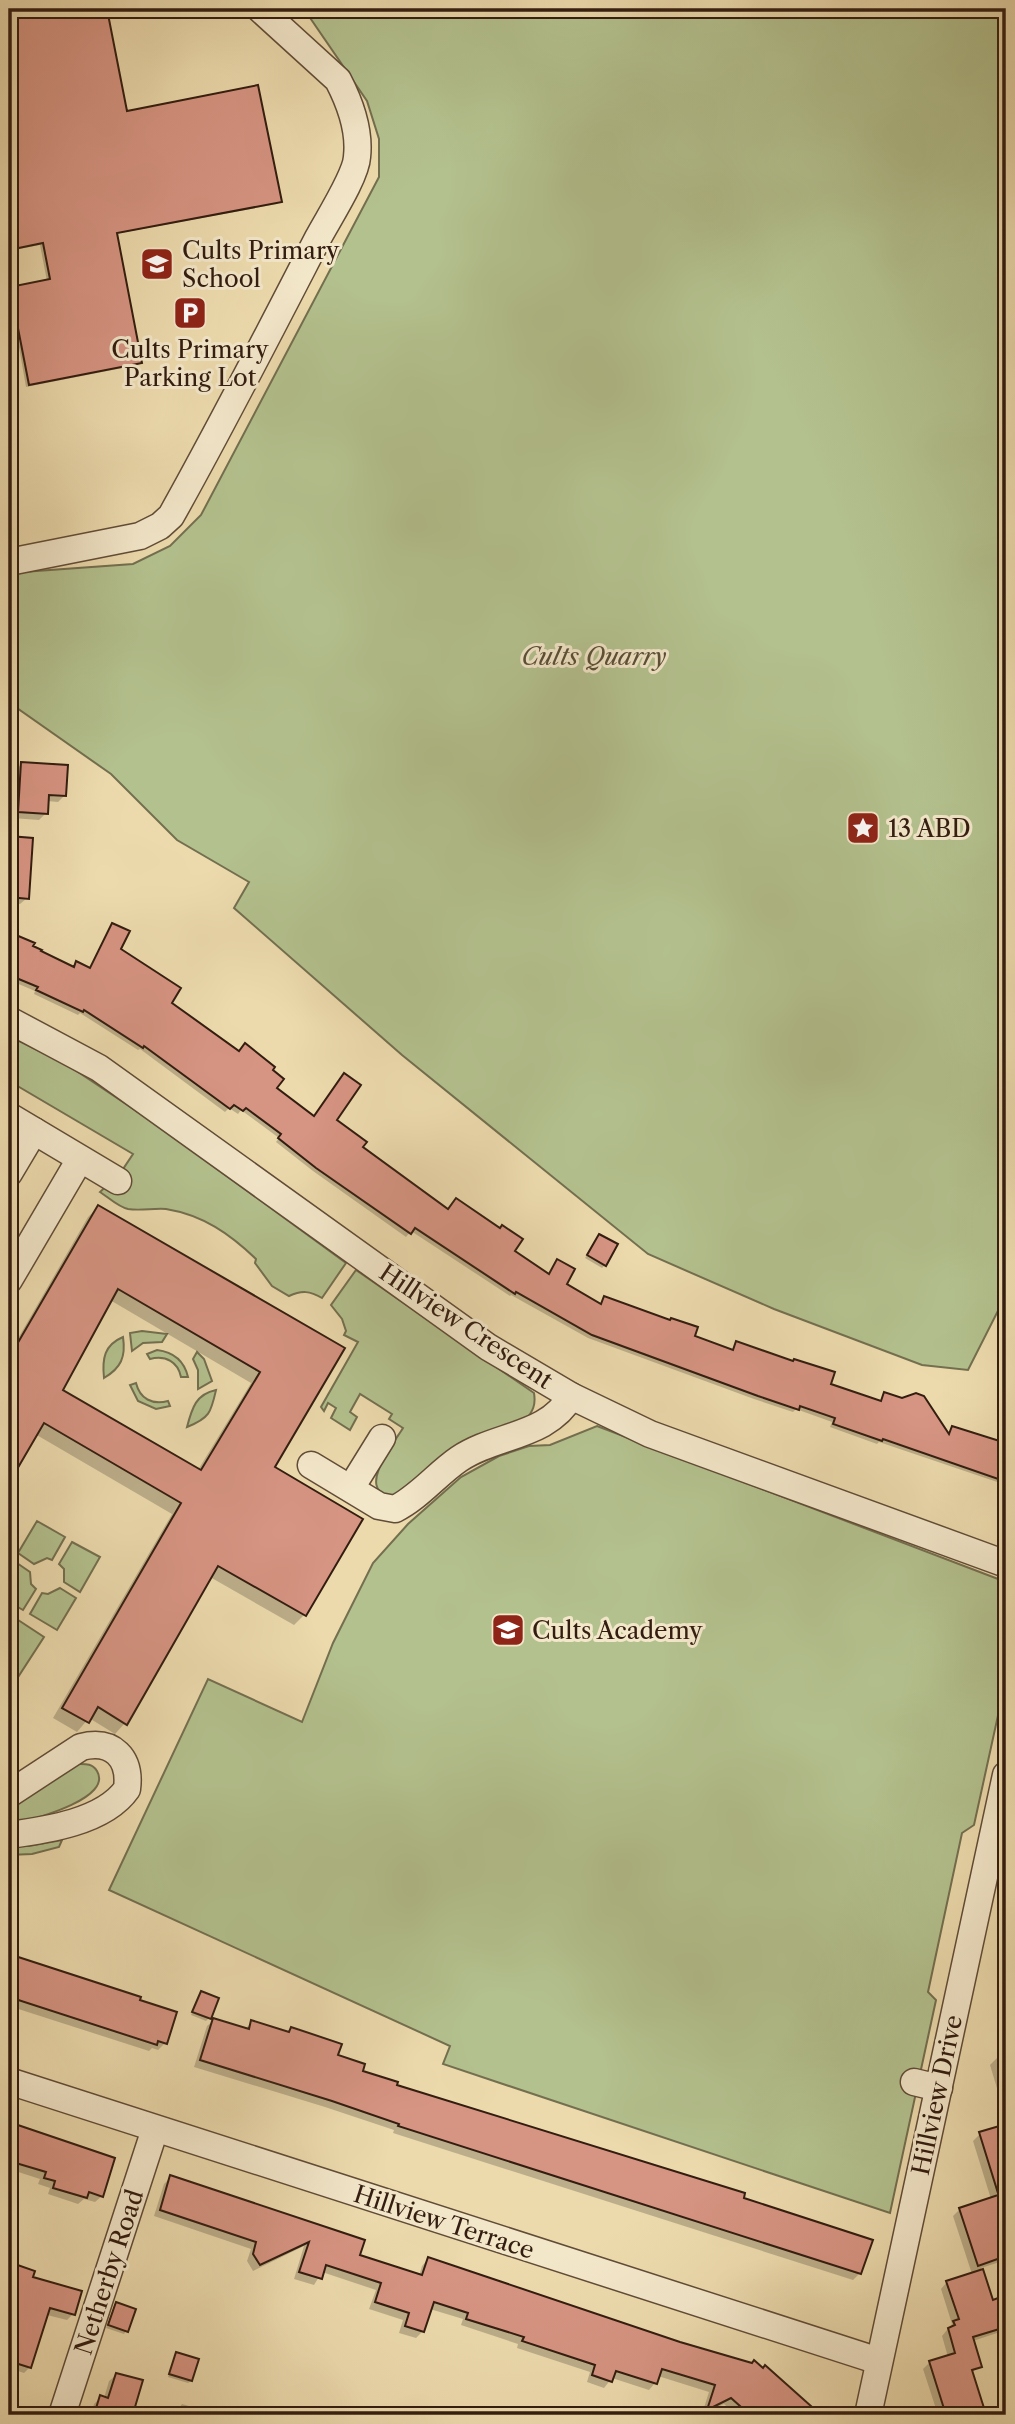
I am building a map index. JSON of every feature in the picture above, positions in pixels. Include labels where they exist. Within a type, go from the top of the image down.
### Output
[{"type":"street","points":[[9,562],[140,536],[160,526],[171,516],[217,435],[337,204],[357,160],[357,135],[346,96],[338,80],[260,9]]},
{"type":"street","name":"Hillview Crescent","points":[[9,1020],[99,1068],[488,1347],[571,1396],[650,1434],[1006,1564]]},
{"type":"street","points":[[9,1116],[118,1181]]},
{"type":"street","points":[[9,1172],[33,1131]]},
{"type":"street","points":[[9,1280],[80,1159]]},
{"type":"street","points":[[311,1465],[379,1506],[395,1509],[408,1503],[431,1480],[461,1458],[491,1442],[544,1426],[564,1409],[571,1396]]},
{"type":"street","points":[[351,1488],[382,1438]]},
{"type":"street","points":[[9,1794],[81,1747],[93,1744],[114,1751],[122,1758],[127,1768],[127,1789],[111,1806],[74,1822],[9,1835]]},
{"type":"street","name":"Hillview Drive","points":[[868,2415],[878,2361],[896,2291],[926,2085],[1006,1774]]},
{"type":"street","name":"Hillview Terrace","points":[[9,2081],[878,2361]]},
{"type":"street","name":"Netherby Road","points":[[62,2415],[155,2129]]},
{"type":"green space","name":"Cults Quarry","points":[[304,9],[1006,9],[1006,1295],[968,1370],[922,1365],[774,1309],[648,1254],[402,1055],[234,908],[249,882],[177,840],[111,774],[9,705],[9,573],[133,564],[170,546],[201,515],[379,177],[379,139],[367,101]]},
{"type":"green space","points":[[9,1036],[66,1064],[156,1124],[346,1263],[322,1298],[306,1292],[289,1296],[272,1286],[255,1263],[256,1259],[236,1241],[204,1221],[166,1209],[128,1209],[100,1192],[121,1172],[133,1154],[9,1081]]},
{"type":"green space","points":[[356,1270],[534,1393],[533,1408],[525,1421],[403,1495],[386,1495],[379,1490],[376,1483],[381,1463],[403,1428],[389,1419],[392,1414],[360,1394],[350,1412],[357,1417],[350,1430],[331,1418],[336,1408],[328,1403],[324,1411],[321,1407],[358,1342],[344,1335],[346,1331],[342,1319],[331,1305]]},
{"type":"green space","points":[[142,1331],[167,1334],[162,1342],[143,1343],[132,1351],[130,1333]]},
{"type":"green space","points":[[123,1337],[121,1361],[115,1370],[104,1378],[103,1365],[108,1348]]},
{"type":"green space","points":[[157,1350],[177,1358],[188,1377],[181,1377],[177,1367],[170,1361],[150,1359],[147,1354]]},
{"type":"green space","points":[[197,1352],[204,1359],[212,1381],[198,1389],[198,1370],[193,1359]]},
{"type":"green space","points":[[136,1383],[140,1393],[148,1400],[168,1401],[170,1406],[156,1409],[138,1401],[130,1385]]},
{"type":"green space","points":[[216,1390],[213,1404],[205,1417],[187,1427],[199,1398]]},
{"type":"green space","name":"Cults Academy","points":[[597,1426],[1006,1582],[1006,1679],[974,1825],[962,1833],[928,1992],[936,2000],[890,2213],[443,2064],[450,2046],[109,1890],[208,1679],[302,1722],[333,1643],[373,1563],[408,1524],[461,1477],[499,1456],[529,1446],[550,1445]]},
{"type":"green space","points":[[37,1521],[65,1537],[52,1560],[47,1558],[34,1564],[18,1553]]},
{"type":"green space","points":[[72,1542],[100,1557],[80,1592],[64,1582],[64,1569],[59,1564]]},
{"type":"green space","points":[[14,1561],[30,1572],[31,1584],[36,1589],[23,1610],[9,1602],[9,1570]]},
{"type":"green space","points":[[60,1588],[76,1598],[57,1630],[30,1614],[42,1593],[48,1594]]},
{"type":"green space","points":[[9,1614],[44,1637],[9,1691]]},
{"type":"green space","points":[[77,1764],[91,1765],[97,1771],[99,1781],[93,1791],[66,1808],[9,1826],[9,1809]]},
{"type":"green space","points":[[62,1840],[59,1847],[32,1854],[9,1855],[9,1845],[29,1846]]},
{"type":"building","points":[[9,9],[107,9],[127,111],[258,85],[282,202],[117,233],[142,363],[29,385],[10,287],[50,279],[43,243],[9,250]]},
{"type":"building","points":[[21,762],[68,765],[66,796],[49,795],[48,814],[18,812]]},
{"type":"building","points":[[9,836],[33,838],[29,899],[9,897]]},
{"type":"building","points":[[112,923],[130,931],[121,949],[181,988],[172,1003],[239,1051],[245,1043],[275,1067],[273,1070],[284,1079],[277,1088],[314,1116],[344,1073],[361,1085],[337,1120],[367,1142],[363,1147],[448,1209],[456,1198],[500,1228],[502,1225],[523,1239],[515,1251],[549,1274],[557,1259],[575,1269],[567,1284],[601,1304],[604,1296],[670,1320],[671,1318],[698,1327],[695,1336],[733,1350],[736,1341],[835,1372],[831,1384],[881,1401],[884,1392],[902,1398],[916,1393],[924,1396],[949,1434],[952,1426],[1006,1443],[1006,1479],[1002,1477],[1001,1480],[833,1424],[835,1418],[800,1406],[799,1410],[758,1396],[592,1335],[516,1292],[515,1294],[415,1228],[411,1234],[316,1168],[278,1138],[281,1134],[246,1108],[243,1111],[234,1105],[230,1109],[144,1046],[143,1048],[84,1010],[83,1012],[36,990],[38,987],[9,975],[9,932],[35,943],[33,946],[41,951],[74,967],[76,961],[90,968]]},
{"type":"building","points":[[98,1205],[345,1348],[275,1467],[363,1519],[306,1616],[218,1566],[127,1725],[98,1707],[89,1723],[62,1708],[181,1503],[44,1423],[9,1483],[9,1358]],"holes":[[[118,1289],[260,1372],[201,1470],[63,1390]]]},
{"type":"building","points":[[599,1234],[618,1244],[606,1266],[587,1255]]},
{"type":"building","points":[[9,1954],[141,1997],[140,2000],[177,2012],[167,2044],[158,2041],[157,2045],[9,1997]]},
{"type":"building","points":[[201,1991],[219,1998],[211,2019],[192,2012]]},
{"type":"building","points":[[213,2018],[249,2029],[251,2020],[289,2032],[291,2027],[342,2044],[338,2055],[365,2064],[363,2071],[398,2082],[397,2085],[745,2193],[744,2198],[873,2240],[861,2274],[200,2060]]},
{"type":"building","points":[[9,2122],[115,2158],[103,2197],[89,2192],[87,2198],[53,2188],[55,2181],[44,2178],[46,2172],[9,2161]]},
{"type":"building","points":[[1006,2124],[1006,2205],[1002,2206],[979,2132]]},
{"type":"building","points":[[170,2175],[365,2240],[360,2255],[422,2275],[428,2257],[680,2342],[752,2363],[754,2360],[763,2368],[765,2365],[821,2415],[750,2415],[731,2398],[707,2410],[715,2385],[662,2369],[657,2384],[616,2371],[612,2382],[592,2375],[595,2365],[522,2341],[524,2337],[466,2319],[468,2313],[434,2302],[424,2332],[405,2326],[409,2313],[375,2302],[381,2283],[326,2265],[322,2279],[299,2272],[309,2242],[260,2265],[253,2254],[256,2242],[160,2210]]},
{"type":"building","points":[[998,2195],[1006,2220],[1006,2256],[978,2266],[959,2208]]},
{"type":"building","points":[[9,2262],[35,2271],[33,2277],[82,2291],[75,2315],[50,2308],[31,2368],[9,2361]]},
{"type":"building","points":[[983,2269],[993,2300],[1006,2295],[1006,2327],[973,2337],[982,2367],[972,2370],[984,2408],[959,2415],[946,2415],[929,2361],[955,2353],[948,2328],[955,2325],[953,2321],[959,2319],[946,2281]]},
{"type":"building","points":[[116,2302],[136,2309],[128,2332],[108,2325]]},
{"type":"building","points":[[176,2352],[199,2359],[192,2381],[169,2374]]},
{"type":"building","points":[[116,2373],[143,2380],[135,2407],[150,2412],[150,2415],[94,2415],[100,2395],[108,2398]]},
{"type":"place","name":"Cults Primary School","points":[[157,264]]},
{"type":"place","name":"Cults Primary Parking Lot","points":[[190,313]]},
{"type":"place","name":"13 ABD","points":[[863,828]]},
{"type":"place","name":"Cults Academy","points":[[508,1630]]}]
